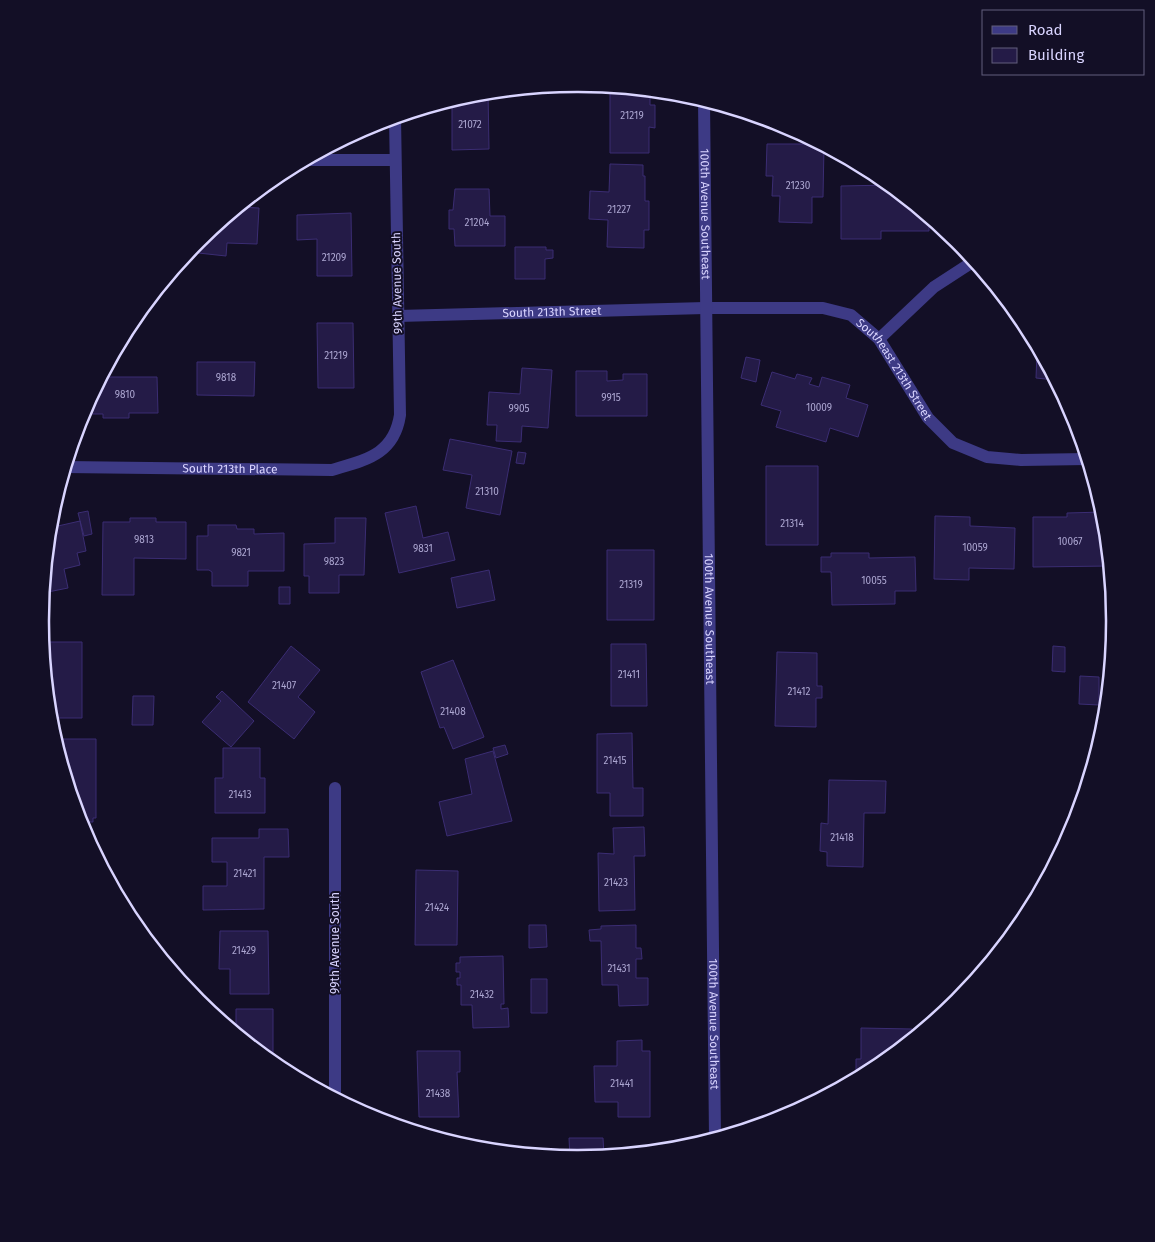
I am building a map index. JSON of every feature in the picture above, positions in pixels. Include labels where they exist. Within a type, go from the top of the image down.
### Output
[{"type":"street","name":"100th Avenue Southeast","points":[[704,108],[715,1132]]},
{"type":"street","name":"99th Avenue South","points":[[388,445],[398,431],[400,415],[396,124]]},
{"type":"street","points":[[319,160],[396,160]]},
{"type":"street","points":[[879,339],[934,287],[968,265]]},
{"type":"street","name":"South 213th Street","points":[[398,316],[705,308]]},
{"type":"street","name":"Southeast 213th Street","points":[[705,308],[823,308],[851,315],[879,339],[928,418],[953,443],[987,457],[1021,460],[1080,459]]},
{"type":"street","name":"South 213th Place","points":[[72,467],[332,470],[364,460],[388,445]]},
{"type":"street","name":"99th Avenue South","points":[[335,788],[335,1090]]},
{"type":"building","points":[[610,93],[650,97],[650,105],[655,105],[655,128],[649,127],[649,153],[610,153]]},
{"type":"building","points":[[488,100],[489,149],[452,150],[452,107]]},
{"type":"building","points":[[767,144],[805,144],[824,154],[823,197],[812,197],[812,223],[779,222],[780,196],[772,196],[773,176],[766,176]]},
{"type":"building","points":[[610,164],[643,165],[645,201],[649,201],[649,230],[644,230],[644,248],[607,247],[608,220],[589,219],[590,191],[609,192]]},
{"type":"building","points":[[877,185],[926,223],[929,226],[929,231],[881,231],[881,239],[841,239],[841,186]]},
{"type":"building","points":[[455,189],[489,189],[490,216],[505,216],[505,246],[455,246],[454,229],[449,229],[449,210],[453,210]]},
{"type":"building","points":[[249,208],[259,208],[257,244],[227,243],[226,256],[198,253],[229,223]]},
{"type":"building","points":[[351,213],[352,276],[317,276],[317,239],[297,240],[297,215]]},
{"type":"building","points":[[515,247],[546,247],[546,250],[553,250],[553,258],[545,259],[545,279],[515,279]]},
{"type":"building","points":[[317,323],[353,323],[354,388],[318,388]]},
{"type":"building","points":[[746,357],[760,360],[756,382],[741,378]]},
{"type":"building","points":[[1037,360],[1048,379],[1036,378]]},
{"type":"building","points":[[197,362],[255,362],[254,396],[197,395]]},
{"type":"building","points":[[522,368],[552,370],[548,428],[522,426],[521,442],[496,441],[497,425],[487,425],[489,392],[520,394]]},
{"type":"building","points":[[576,371],[607,371],[607,381],[623,380],[623,374],[647,374],[647,416],[576,416]]},
{"type":"building","points":[[772,372],[795,379],[797,374],[812,378],[809,384],[819,387],[822,377],[850,385],[846,398],[868,405],[858,437],[830,428],[826,442],[776,427],[781,411],[761,405]]},
{"type":"building","points":[[109,377],[157,377],[158,413],[129,413],[129,418],[103,418],[103,414],[91,414]]},
{"type":"building","points":[[450,439],[512,451],[500,515],[466,508],[472,475],[443,470]]},
{"type":"building","points":[[518,452],[526,453],[524,464],[516,463]]},
{"type":"building","points":[[766,466],[818,466],[818,545],[766,545]]},
{"type":"building","points":[[416,506],[423,538],[448,532],[455,560],[399,573],[385,513]]},
{"type":"building","points":[[88,511],[92,534],[84,536],[78,513]]},
{"type":"building","points":[[1095,512],[1103,566],[1033,567],[1033,517],[1067,517],[1067,513]]},
{"type":"building","points":[[935,516],[970,517],[970,526],[1015,528],[1014,569],[969,568],[969,580],[934,579]]},
{"type":"building","points":[[130,518],[156,518],[156,522],[186,522],[186,559],[134,558],[134,595],[102,595],[103,522],[130,522]]},
{"type":"building","points":[[335,518],[366,518],[364,575],[339,575],[339,593],[309,593],[309,576],[304,576],[304,544],[335,543]]},
{"type":"building","points":[[80,521],[86,551],[77,553],[80,565],[64,569],[68,588],[50,592],[53,552],[58,526]]},
{"type":"building","points":[[208,525],[236,525],[237,529],[254,529],[254,534],[284,533],[284,571],[248,571],[248,586],[212,586],[212,572],[209,570],[197,570],[197,536],[208,536]]},
{"type":"building","points":[[607,550],[654,550],[654,620],[607,620]]},
{"type":"building","points":[[831,553],[869,553],[869,558],[915,557],[916,591],[895,591],[895,604],[832,605],[831,572],[821,572],[821,557],[831,557]]},
{"type":"building","points":[[489,570],[495,600],[457,608],[451,578]]},
{"type":"building","points":[[279,587],[290,587],[290,604],[279,604]]},
{"type":"building","points":[[50,642],[82,642],[82,718],[58,718],[53,690]]},
{"type":"building","points":[[611,644],[646,644],[647,706],[611,706]]},
{"type":"building","points":[[291,646],[320,670],[298,697],[315,712],[294,739],[248,702]]},
{"type":"building","points":[[1053,646],[1065,647],[1065,672],[1052,671]]},
{"type":"building","points":[[777,652],[817,653],[817,686],[822,686],[822,698],[816,698],[816,727],[775,726]]},
{"type":"building","points":[[453,660],[484,737],[453,749],[444,727],[440,728],[421,672]]},
{"type":"building","points":[[1080,676],[1099,677],[1099,705],[1079,704]]},
{"type":"building","points":[[222,691],[254,721],[231,747],[202,722],[221,701],[216,697]]},
{"type":"building","points":[[133,696],[154,696],[153,725],[132,725]]},
{"type":"building","points":[[632,733],[633,788],[643,788],[643,816],[610,816],[610,793],[597,793],[597,734]]},
{"type":"building","points":[[63,739],[96,739],[96,818],[93,818],[93,822],[89,822],[77,791]]},
{"type":"building","points":[[505,745],[508,754],[496,758],[493,748]]},
{"type":"building","points":[[223,748],[260,748],[260,778],[265,778],[265,813],[215,813],[215,778],[223,778]]},
{"type":"building","points":[[493,751],[512,821],[447,836],[439,802],[472,794],[465,759]]},
{"type":"building","points":[[829,780],[886,781],[885,813],[864,813],[863,867],[827,866],[827,852],[820,851],[821,823],[828,824]]},
{"type":"building","points":[[644,827],[645,856],[634,856],[635,910],[599,911],[598,853],[614,854],[613,828]]},
{"type":"building","points":[[259,829],[288,829],[289,857],[264,857],[264,909],[203,910],[203,886],[227,886],[227,862],[212,862],[212,838],[259,838]]},
{"type":"building","points":[[416,870],[458,871],[457,945],[415,945]]},
{"type":"building","points":[[529,925],[546,925],[547,947],[529,948]]},
{"type":"building","points":[[636,925],[636,948],[641,948],[642,959],[636,959],[636,978],[648,978],[648,1005],[619,1006],[618,985],[602,985],[601,941],[590,941],[589,930],[601,929],[601,926]]},
{"type":"building","points":[[220,931],[268,931],[269,994],[230,994],[230,969],[219,969]]},
{"type":"building","points":[[503,956],[504,1004],[501,1004],[501,1009],[508,1008],[509,1027],[473,1028],[472,1005],[461,1005],[461,985],[457,985],[457,978],[460,978],[460,972],[456,972],[456,963],[460,963],[460,957]]},
{"type":"building","points":[[531,979],[547,979],[547,1013],[531,1013]]},
{"type":"building","points":[[236,1009],[273,1009],[273,1053],[256,1040],[236,1024]]},
{"type":"building","points":[[861,1028],[912,1029],[856,1070],[856,1059],[861,1059]]},
{"type":"building","points":[[642,1040],[642,1051],[650,1051],[650,1117],[618,1117],[618,1102],[595,1102],[594,1066],[617,1066],[617,1041]]},
{"type":"building","points":[[417,1051],[460,1051],[460,1072],[457,1072],[459,1117],[419,1117]]},
{"type":"building","points":[[569,1138],[603,1138],[604,1149],[570,1150]]}]
